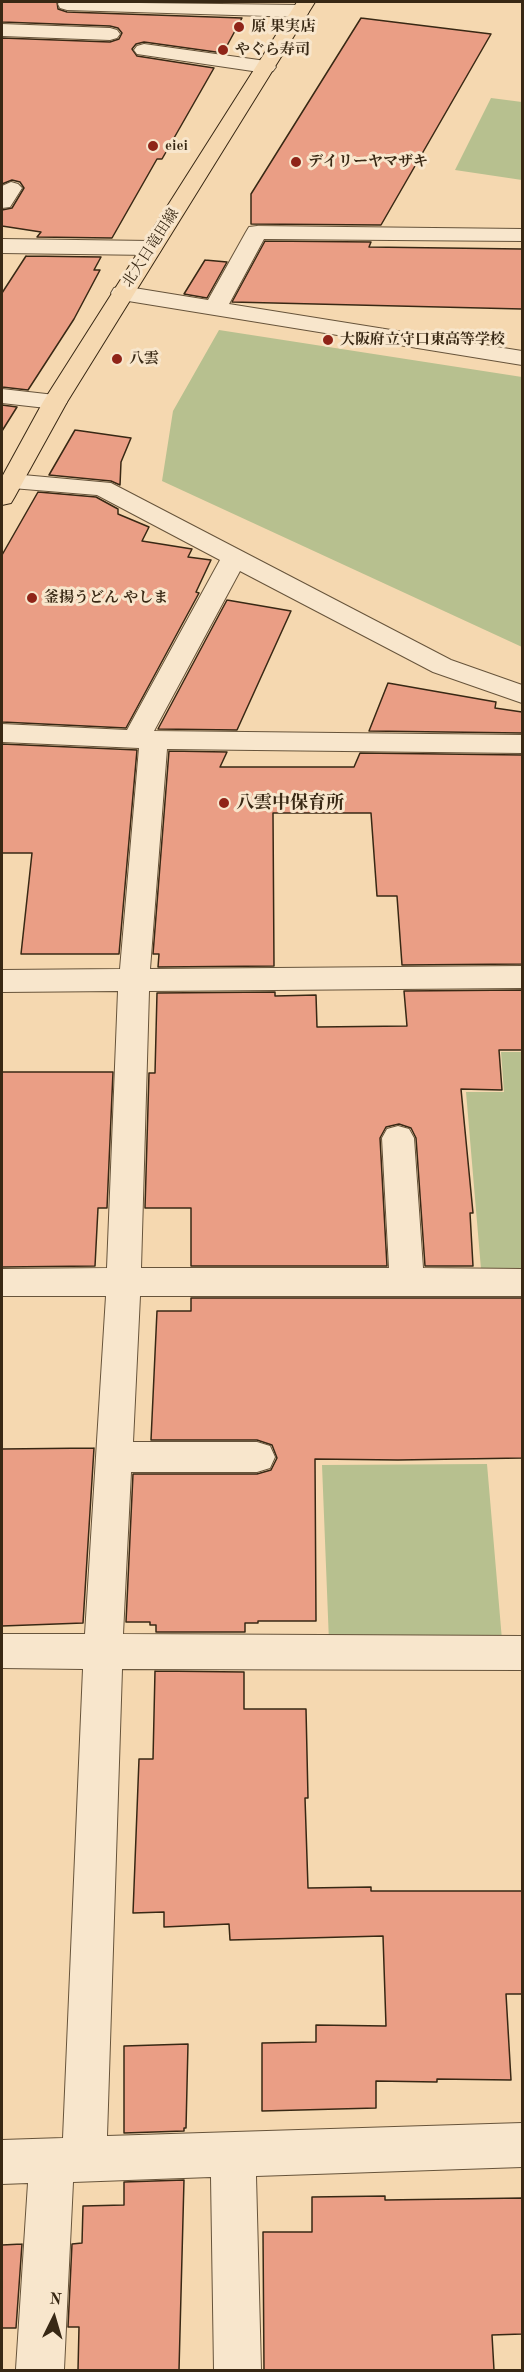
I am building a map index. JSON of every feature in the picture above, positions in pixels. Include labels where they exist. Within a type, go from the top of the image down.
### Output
[{"type":"main road","name":"北大日竜田線","points":[[5,487],[122,293],[303,6]]},
{"type":"street","points":[[67,4],[303,6]]},
{"type":"street","points":[[2,30],[110,34]]},
{"type":"street","points":[[144,50],[266,67]]},
{"type":"street","points":[[215,308],[257,232],[522,235]]},
{"type":"street","points":[[2,246],[151,248]]},
{"type":"street","points":[[122,293],[522,358]]},
{"type":"street","points":[[2,396],[55,402]]},
{"type":"street","points":[[5,487],[102,488],[442,666],[522,694]]},
{"type":"street","points":[[40,2369],[68,2161],[103,1650],[124,1281],[145,740],[234,558]]},
{"type":"street","points":[[2,733],[145,740],[522,744]]},
{"type":"street","points":[[2,981],[134,982],[522,977]]},
{"type":"street","points":[[398,1138],[407,1282]]},
{"type":"street","points":[[2,1282],[522,1282]]},
{"type":"street","points":[[114,1458],[256,1457]]},
{"type":"street","points":[[2,1651],[522,1653]]},
{"type":"street","points":[[2,2162],[522,2145]]},
{"type":"street","points":[[233,2155],[238,2370]]},
{"type":"green space","points":[[491,98],[522,102],[522,180],[455,170]]},
{"type":"green space","points":[[219,330],[522,377],[522,647],[162,481],[173,411]]},
{"type":"green space","points":[[501,1052],[522,1052],[522,1269],[481,1269],[466,1092],[504,1092]]},
{"type":"green space","points":[[487,1464],[502,1640],[329,1642],[322,1465]]},
{"type":"building","points":[[2,2],[57,2],[58,9],[67,12],[242,18],[223,53],[144,42],[136,44],[132,49],[137,56],[214,68],[162,159],[157,159],[112,238],[37,237],[41,232],[2,226],[2,210],[12,208],[24,188],[20,182],[12,180],[2,184],[2,38],[110,42],[119,39],[122,33],[118,28],[110,26],[2,22]]},
{"type":"building","points":[[361,18],[491,34],[381,225],[251,224],[251,194]]},
{"type":"building","points":[[265,241],[371,242],[369,247],[522,249],[522,309],[232,302]]},
{"type":"building","points":[[26,256],[101,257],[94,270],[100,270],[74,319],[28,390],[2,387],[2,293]]},
{"type":"building","points":[[205,260],[227,262],[207,298],[184,294]]},
{"type":"building","points":[[2,405],[17,407],[2,431]]},
{"type":"building","points":[[75,430],[131,438],[121,462],[120,485],[111,481],[49,475]]},
{"type":"building","points":[[38,492],[96,497],[118,509],[118,514],[149,527],[142,541],[192,549],[188,557],[211,560],[196,592],[199,593],[126,728],[2,722],[2,555]]},
{"type":"building","points":[[227,600],[291,611],[237,730],[158,729]]},
{"type":"building","points":[[388,683],[496,702],[495,708],[522,712],[522,733],[369,731]]},
{"type":"building","points":[[2,744],[137,750],[119,954],[21,954],[32,853],[2,853]]},
{"type":"building","points":[[169,751],[227,752],[220,767],[354,767],[360,753],[522,755],[522,964],[402,965],[397,896],[377,896],[371,813],[273,813],[274,966],[158,967],[159,954],[153,954]]},
{"type":"building","points":[[522,990],[522,1050],[499,1050],[502,1090],[461,1089],[473,1213],[470,1213],[473,1266],[425,1266],[416,1138],[411,1128],[399,1124],[386,1127],[380,1138],[387,1266],[191,1266],[191,1208],[145,1208],[149,1073],[155,1073],[157,993],[275,992],[275,996],[316,995],[317,1027],[407,1026],[404,991]]},
{"type":"building","points":[[2,1072],[113,1072],[107,1208],[98,1208],[95,1266],[2,1267]]},
{"type":"building","points":[[191,1298],[522,1298],[522,1458],[315,1459],[316,1621],[245,1623],[245,1632],[156,1632],[156,1625],[150,1625],[150,1622],[126,1622],[133,1474],[257,1474],[271,1470],[277,1458],[272,1445],[257,1440],[151,1440],[157,1311],[191,1311]]},
{"type":"building","points":[[94,1448],[83,1623],[2,1626],[2,1449]]},
{"type":"building","points":[[155,1671],[244,1672],[244,1709],[306,1709],[308,1798],[305,1798],[308,1888],[371,1887],[371,1891],[522,1891],[522,1994],[506,1994],[511,2080],[376,2081],[376,2108],[262,2111],[262,2043],[316,2042],[316,2025],[386,2026],[383,1936],[230,1940],[229,1924],[164,1927],[164,1912],[133,1913],[139,1759],[153,1759]]},
{"type":"building","points":[[188,2044],[186,2128],[184,2131],[124,2133],[124,2046]]},
{"type":"building","points":[[184,2180],[179,2370],[78,2370],[79,2327],[68,2327],[72,2244],[82,2243],[83,2206],[124,2205],[124,2182]]},
{"type":"building","points":[[385,2196],[385,2200],[522,2198],[522,2334],[492,2335],[494,2370],[264,2370],[263,2232],[312,2232],[312,2197]]},
{"type":"building","points":[[22,2244],[16,2328],[2,2328],[2,2245]]},
{"type":"place","name":"原 果実店","points":[[239,27]]},
{"type":"place","name":"やぐら寿司","points":[[223,50]]},
{"type":"place","name":"eiei","points":[[153,146]]},
{"type":"place","name":"デイリーヤマザキ","points":[[296,162]]},
{"type":"place","name":"大阪府立守口東高等学校","points":[[328,340]]},
{"type":"place","name":"八雲","points":[[117,359]]},
{"type":"place","name":"釜揚うどん やしま","points":[[32,598]]},
{"type":"place","name":"八雲中保育所","points":[[224,803]]}]
